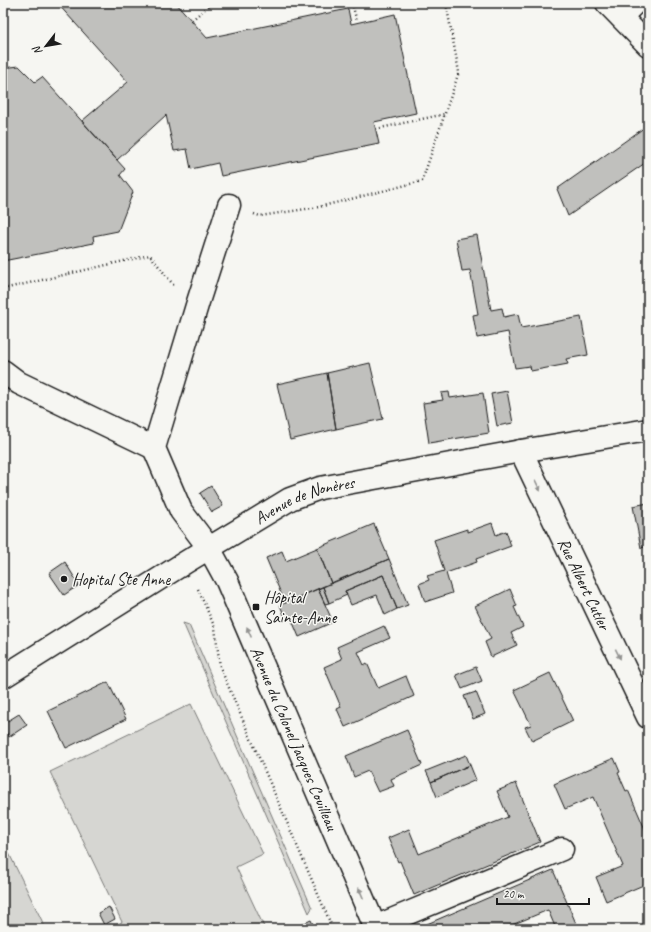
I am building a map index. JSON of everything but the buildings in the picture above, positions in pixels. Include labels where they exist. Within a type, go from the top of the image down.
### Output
[{"type":"street","points":[[621,8],[648,45]]},
{"type":"street","points":[[3,371],[19,384],[154,448],[229,205]]},
{"type":"street","name":"Avenue de Nonères","points":[[3,677],[186,562],[290,499],[320,488],[521,451],[648,430]]},
{"type":"street","name":"Avenue du Colonel Jacques Couilleau","points":[[154,448],[181,511],[209,548],[226,581],[376,928]]},
{"type":"street","name":"Rue Albert Cutler","points":[[521,451],[648,717]]},
{"type":"street","points":[[376,928],[562,850]]},
{"type":"path","points":[[192,20],[212,3]]},
{"type":"path","points":[[352,3],[357,22]]},
{"type":"path","points":[[229,205],[260,216],[319,207],[422,181],[459,72],[446,3]]},
{"type":"path","points":[[376,129],[445,114]]},
{"type":"path","points":[[3,289],[150,255],[195,312]]},
{"type":"path","points":[[186,562],[215,628],[220,667],[333,929]]},
{"type":"shaded area","points":[[183,623],[189,625],[312,908],[309,913]]},
{"type":"shaded area","points":[[191,704],[263,854],[236,867],[265,929],[108,929],[122,922],[50,772]]},
{"type":"shaded area","points":[[3,841],[46,929],[3,929]]},
{"type":"place","name":"Hopital Ste Anne","points":[[64,579]]},
{"type":"place","name":"Hôpital Sainte-Anne","points":[[256,607]]}]
